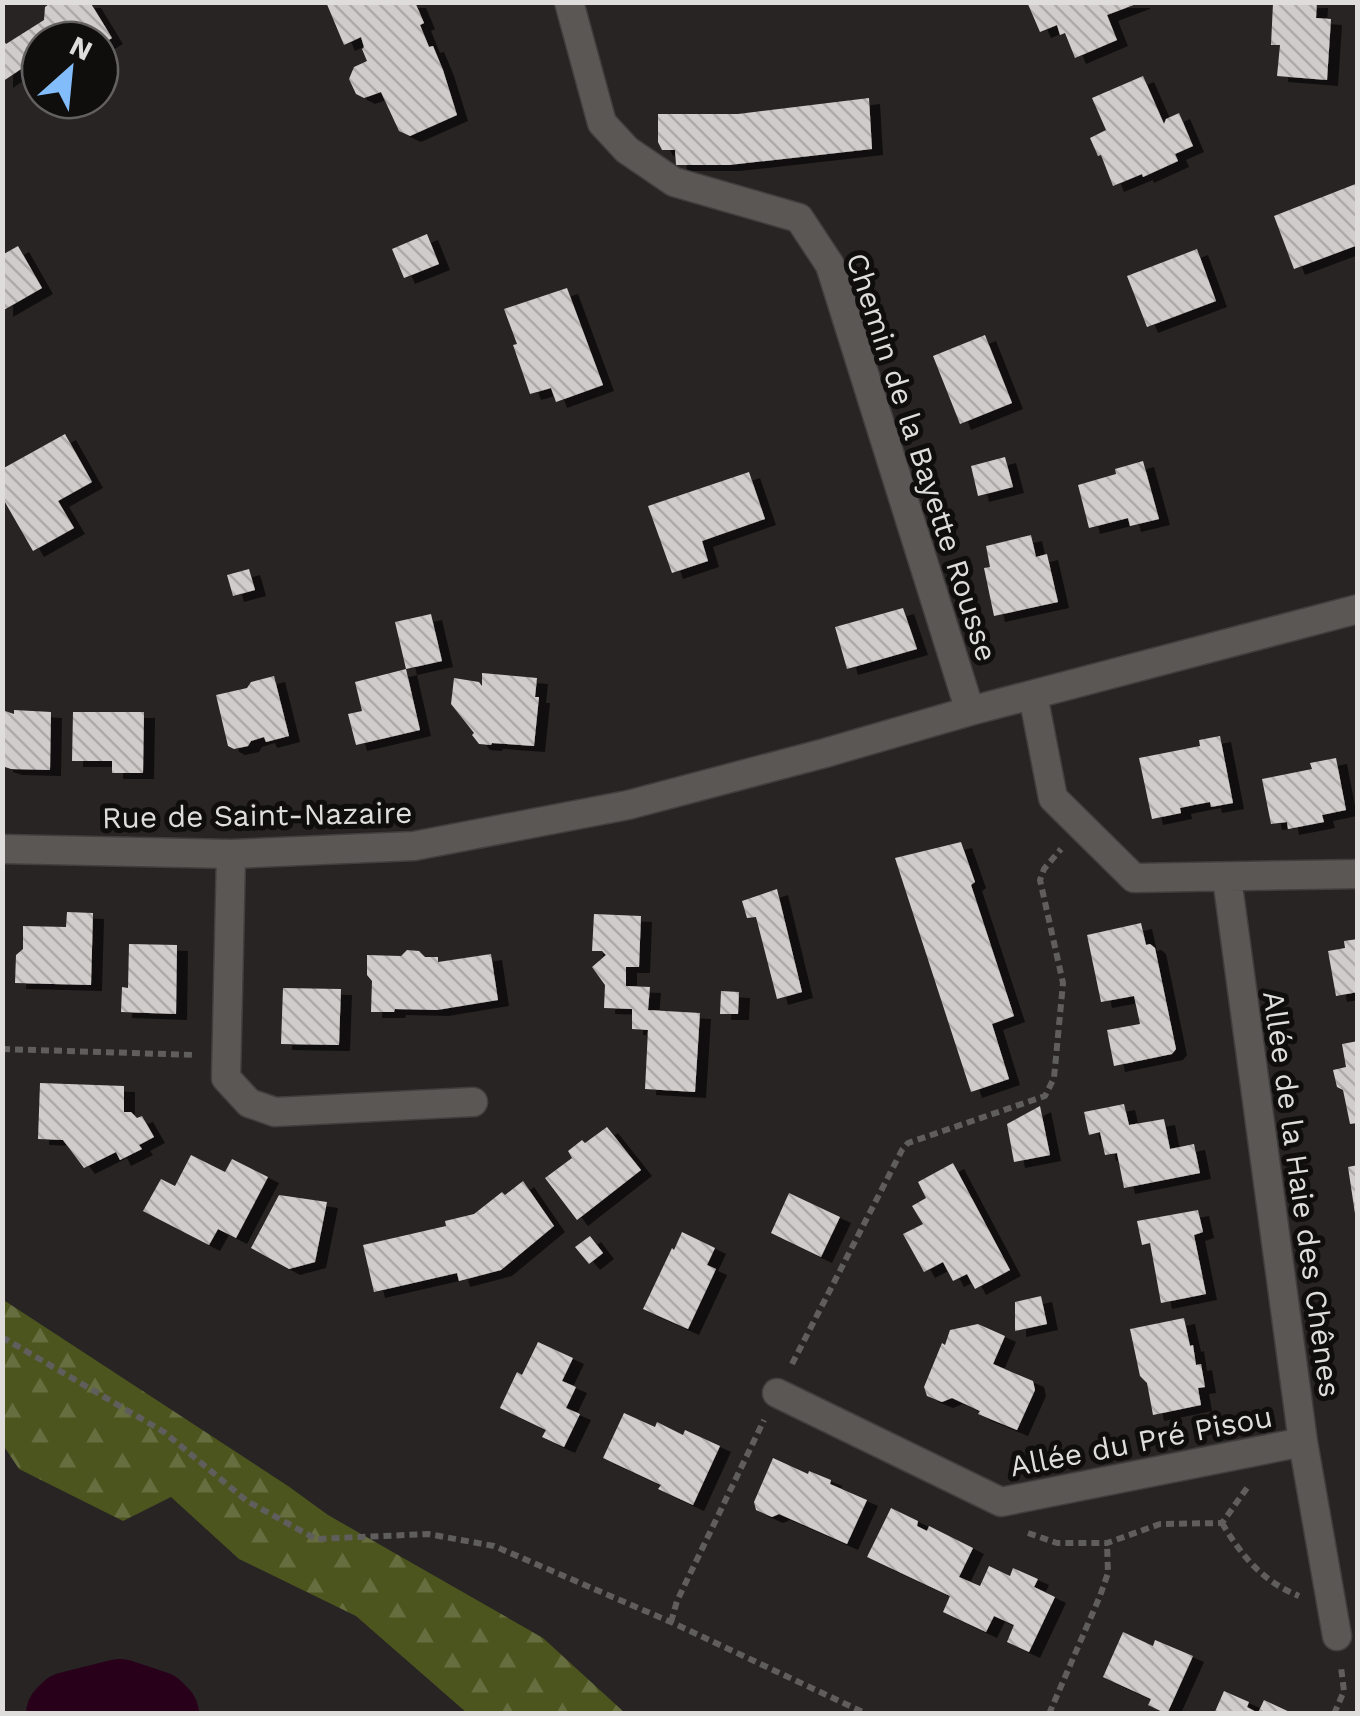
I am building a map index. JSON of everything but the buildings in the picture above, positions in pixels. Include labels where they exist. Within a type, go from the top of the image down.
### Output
[{"type":"street","name":"Chemin de la Bayette Rousse","points":[[569,2],[602,123],[627,150],[674,182],[799,218],[830,264],[970,711]]},
{"type":"street","name":"Rue de Saint-Nazaire","points":[[2,849],[231,854],[414,846],[628,805],[1358,609]]},
{"type":"street","points":[[1033,695],[1053,798],[1134,878],[1358,874]]},
{"type":"street","points":[[231,854],[226,1078],[250,1103],[275,1112],[473,1102]]},
{"type":"street","name":"Allée de la Haie des Chênes","points":[[1227,878],[1303,1442],[1335,1623]]},
{"type":"street","name":"Allée du Pré Pisou","points":[[776,1393],[1001,1502],[1303,1442]]},
{"type":"path","points":[[671,1622],[776,1393],[902,1150],[908,1143],[1045,1096],[1054,1078],[1063,983],[1040,880],[1056,854],[1083,828]]},
{"type":"path","points":[[2,1049],[226,1056]]},
{"type":"path","points":[[2,1337],[164,1432],[247,1501],[316,1539],[428,1534],[494,1546],[671,1622],[867,1714]]},
{"type":"path","points":[[1222,1523],[1250,1482],[1253,1452]]},
{"type":"path","points":[[1001,1502],[1026,1533],[1057,1543],[1107,1543],[1160,1524],[1222,1523]]},
{"type":"path","points":[[1222,1523],[1258,1571],[1335,1623],[1344,1691],[1334,1714]]},
{"type":"path","points":[[1049,1714],[1108,1573],[1107,1543]]},
{"type":"green space","points":[[2,1299],[328,1515],[543,1638],[625,1713],[467,1713],[356,1616],[239,1559],[171,1497],[123,1521],[19,1469],[3,1445]]},
{"type":"waterway","points":[[62,1714],[68,1708],[120,1695],[156,1707],[163,1714]]}]
